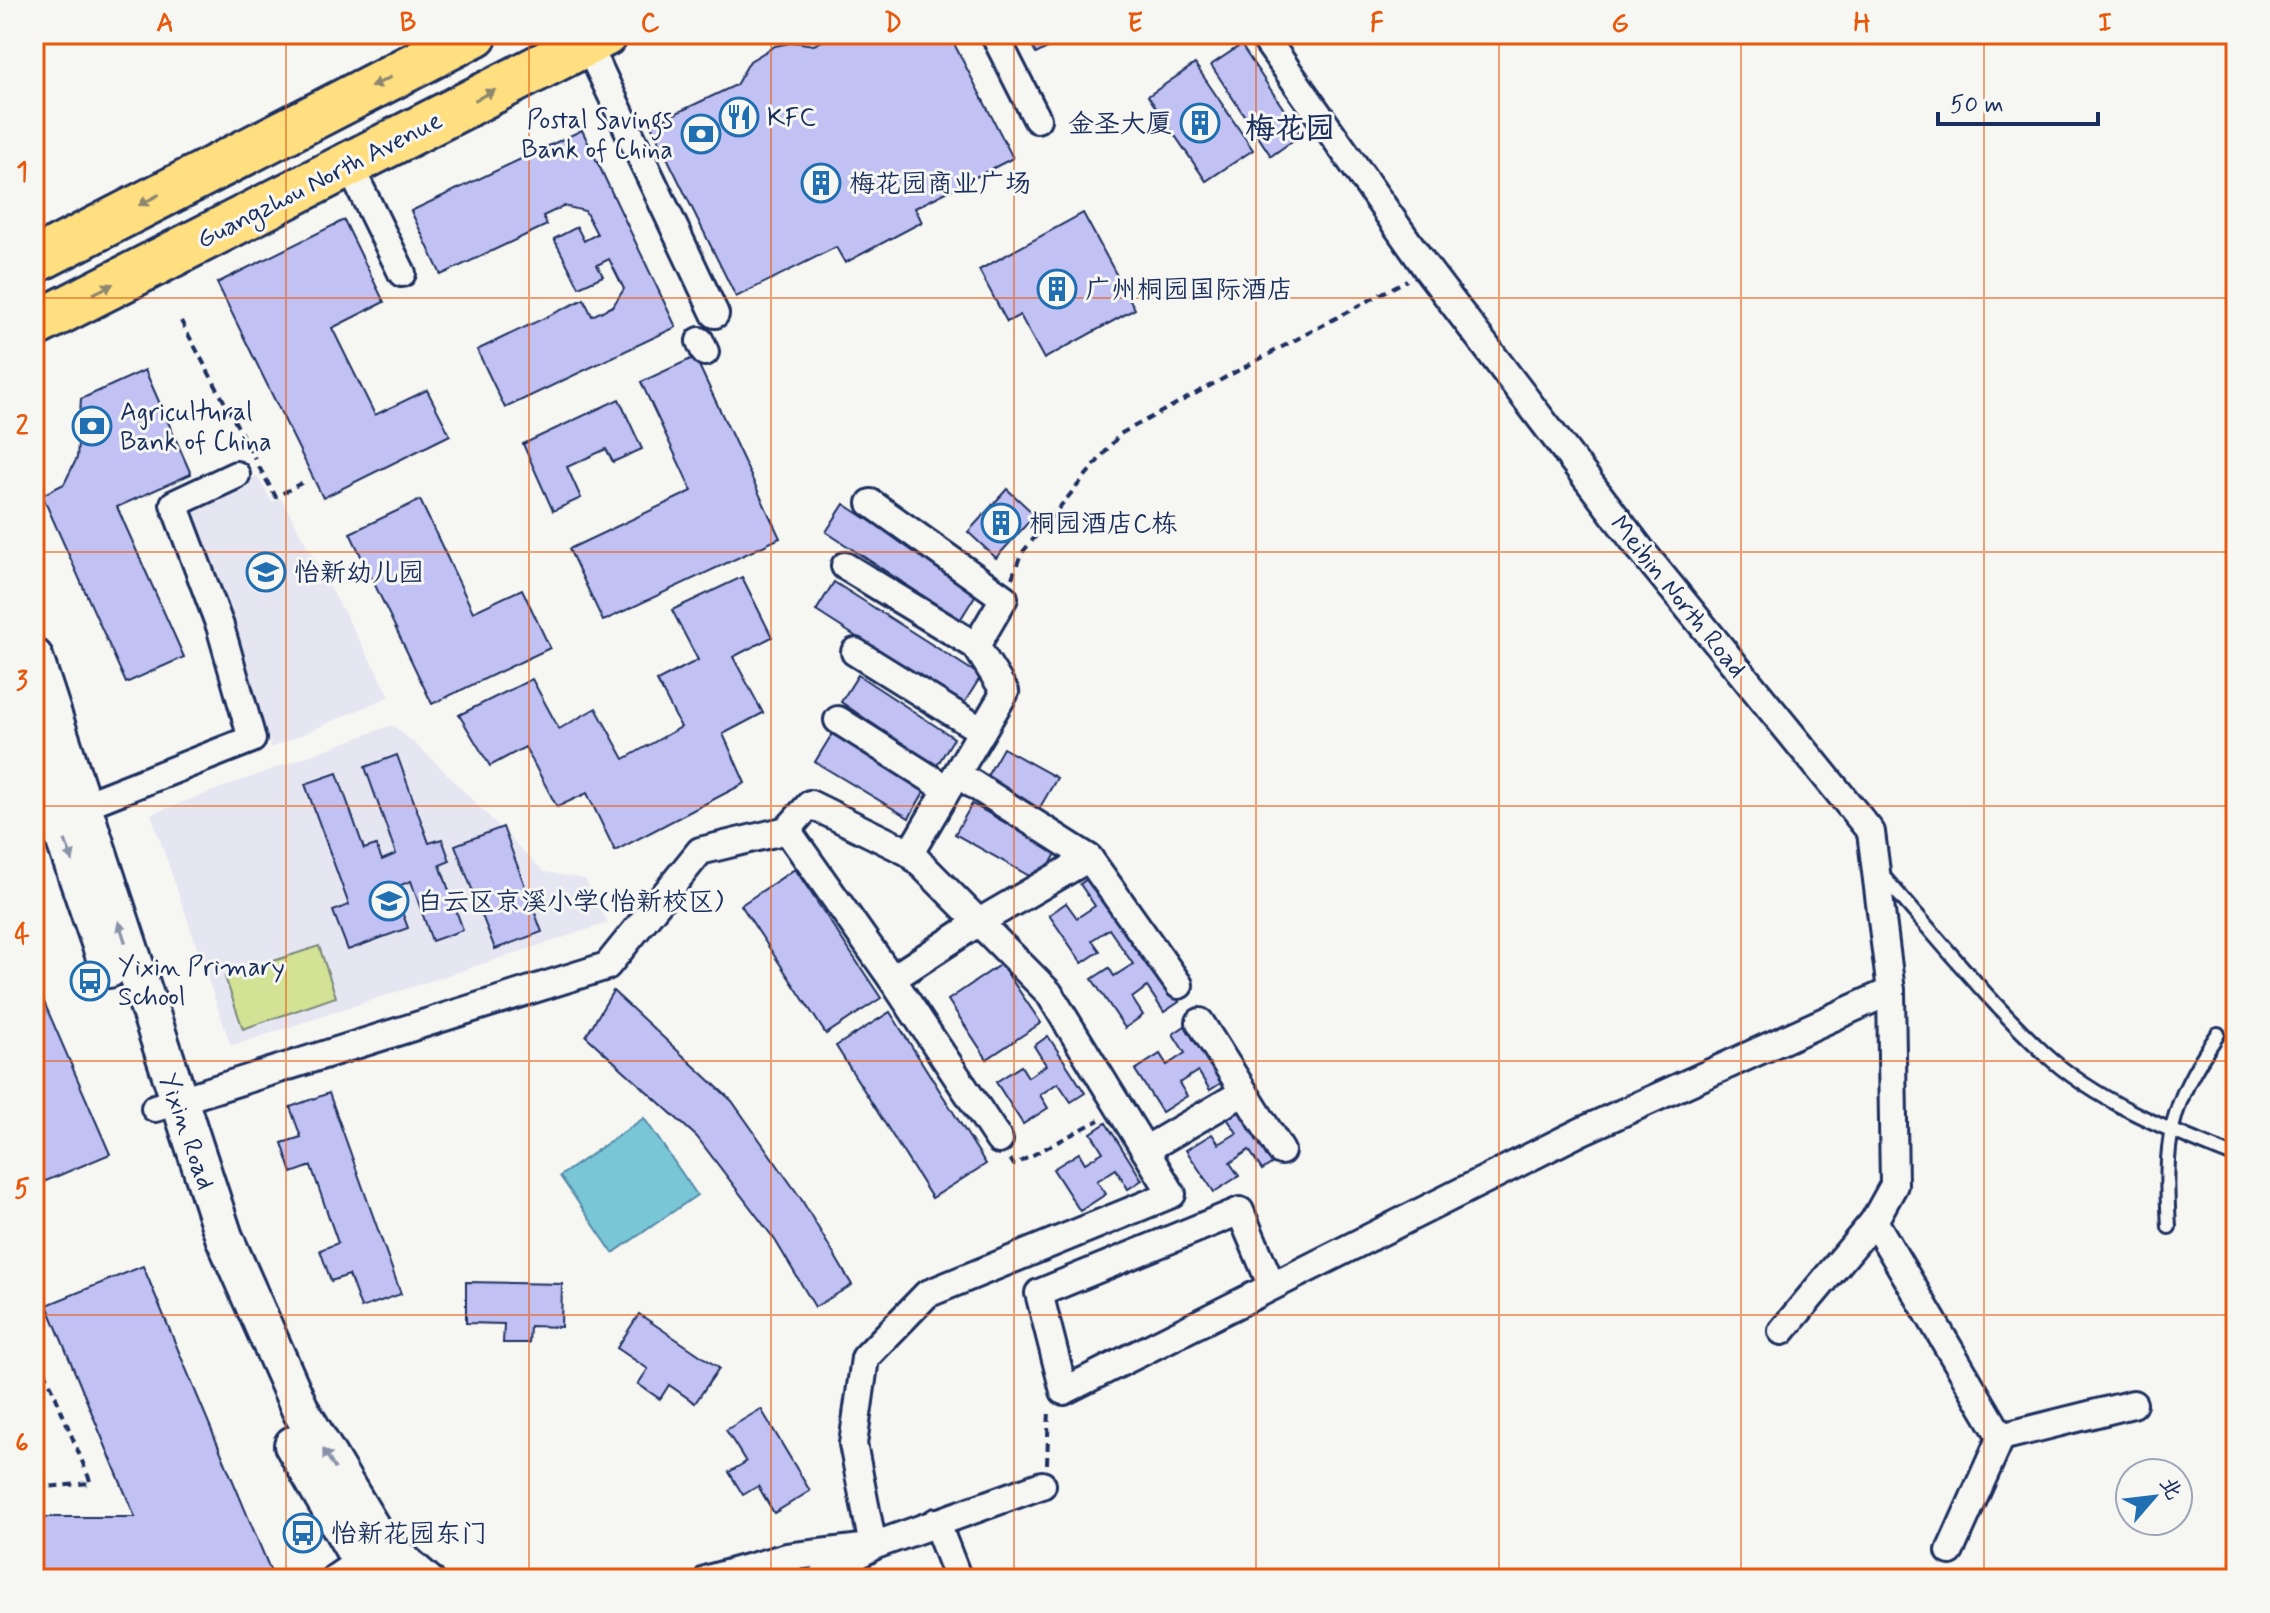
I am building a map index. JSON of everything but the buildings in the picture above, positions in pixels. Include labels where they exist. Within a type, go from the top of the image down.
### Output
[{"type":"highway","points":[[34,261],[475,34]]},
{"type":"highway","name":"Guangzhou North Avenue","points":[[34,325],[596,39]]},
{"type":"main road","name":"Yixin Road","points":[[34,657],[82,806],[207,1258],[249,1360],[355,1573]]},
{"type":"main road","name":"Yixin Road","points":[[37,768],[166,1105],[267,1339],[301,1411],[402,1579]]},
{"type":"street","points":[[994,34],[1037,119]]},
{"type":"street","name":"Meibin North Road","points":[[1262,34],[1427,269],[1641,550],[1871,832],[1891,991],[1894,1185],[1874,1221],[1782,1331]]},
{"type":"street","points":[[596,39],[715,314]]},
{"type":"street","points":[[349,165],[402,273]]},
{"type":"street","points":[[82,806],[252,739],[220,626],[174,504],[247,470]]},
{"type":"street","points":[[871,503],[1004,598],[976,646]]},
{"type":"street","points":[[845,566],[976,646],[1005,692],[910,853]]},
{"type":"street","points":[[855,652],[982,731]]},
{"type":"street","points":[[838,720],[1089,858],[1179,985]]},
{"type":"street","points":[[166,1105],[607,966],[700,851],[787,830],[810,804],[910,853],[1049,993],[1172,1194],[927,1294],[865,1358],[853,1444],[873,1546]]},
{"type":"street","points":[[787,830],[892,979],[999,1140]]},
{"type":"street","points":[[892,979],[979,922],[1089,858]]},
{"type":"street","points":[[1271,1284],[1240,1211],[1039,1293],[1064,1391],[1271,1284],[1582,1131],[1891,991]]},
{"type":"street","points":[[1200,1022],[1281,1151]]},
{"type":"street","points":[[1145,1150],[1244,1092]]},
{"type":"street","points":[[1874,1221],[2001,1437]]},
{"type":"street","points":[[2001,1437],[2133,1404]]},
{"type":"street","points":[[1950,1551],[2001,1437]]},
{"type":"street","points":[[819,1579],[873,1546],[1042,1485]]},
{"type":"street","points":[[936,1522],[958,1579]]},
{"type":"street","points":[[370,1526],[430,1579]]},
{"type":"street","points":[[708,1579],[787,1557],[873,1546]]},
{"type":"lane","points":[[1878,871],[2046,1054],[2104,1095],[2172,1131],[2236,1157]]},
{"type":"lane","points":[[2169,1227],[2166,1172],[2175,1106],[2191,1072],[2218,1034]]},
{"type":"path","points":[[1021,554],[1120,434],[1427,269]]},
{"type":"path","points":[[181,321],[247,470],[276,497],[303,482]]},
{"type":"path","points":[[1014,1165],[1103,1118]]},
{"type":"path","points":[[34,1344],[91,1483],[34,1488]]},
{"type":"path","points":[[1042,1485],[1050,1450],[1049,1400]]},
{"type":"shaded area","name":"怡新幼儿园","points":[[257,476],[272,502],[281,498],[390,696],[271,748],[234,635],[184,509]]},
{"type":"shaded area","name":"白云区京溪小学(怡新校区)","points":[[392,725],[428,755],[544,872],[585,879],[608,923],[231,1046],[151,814]]},
{"type":"green space","points":[[319,946],[336,997],[243,1029],[225,977]]},
{"type":"water","points":[[644,1118],[697,1195],[613,1253],[560,1176]]},
{"type":"place","name":"KFC","points":[[739,117]]},
{"type":"place","name":"金圣大厦","points":[[1200,123]]},
{"type":"place","name":"Postal Savings Bank of China","points":[[701,134]]},
{"type":"place","name":"梅花园商业广场","points":[[821,183]]},
{"type":"place","name":"广州桐园国际酒店","points":[[1057,289]]},
{"type":"place","name":"Agricultural Bank of China","points":[[92,426]]},
{"type":"place","name":"桐园酒店C栋","points":[[1001,523]]},
{"type":"place","name":"怡新幼儿园","points":[[266,572]]},
{"type":"place","name":"白云区京溪小学(怡新校区)","points":[[389,901]]},
{"type":"place","name":"Yixin Primary School","points":[[90,981]]},
{"type":"place","name":"怡新花园东门","points":[[303,1533]]},
{"type":"district","name":"梅花园","points":[[1290,128]]}]
